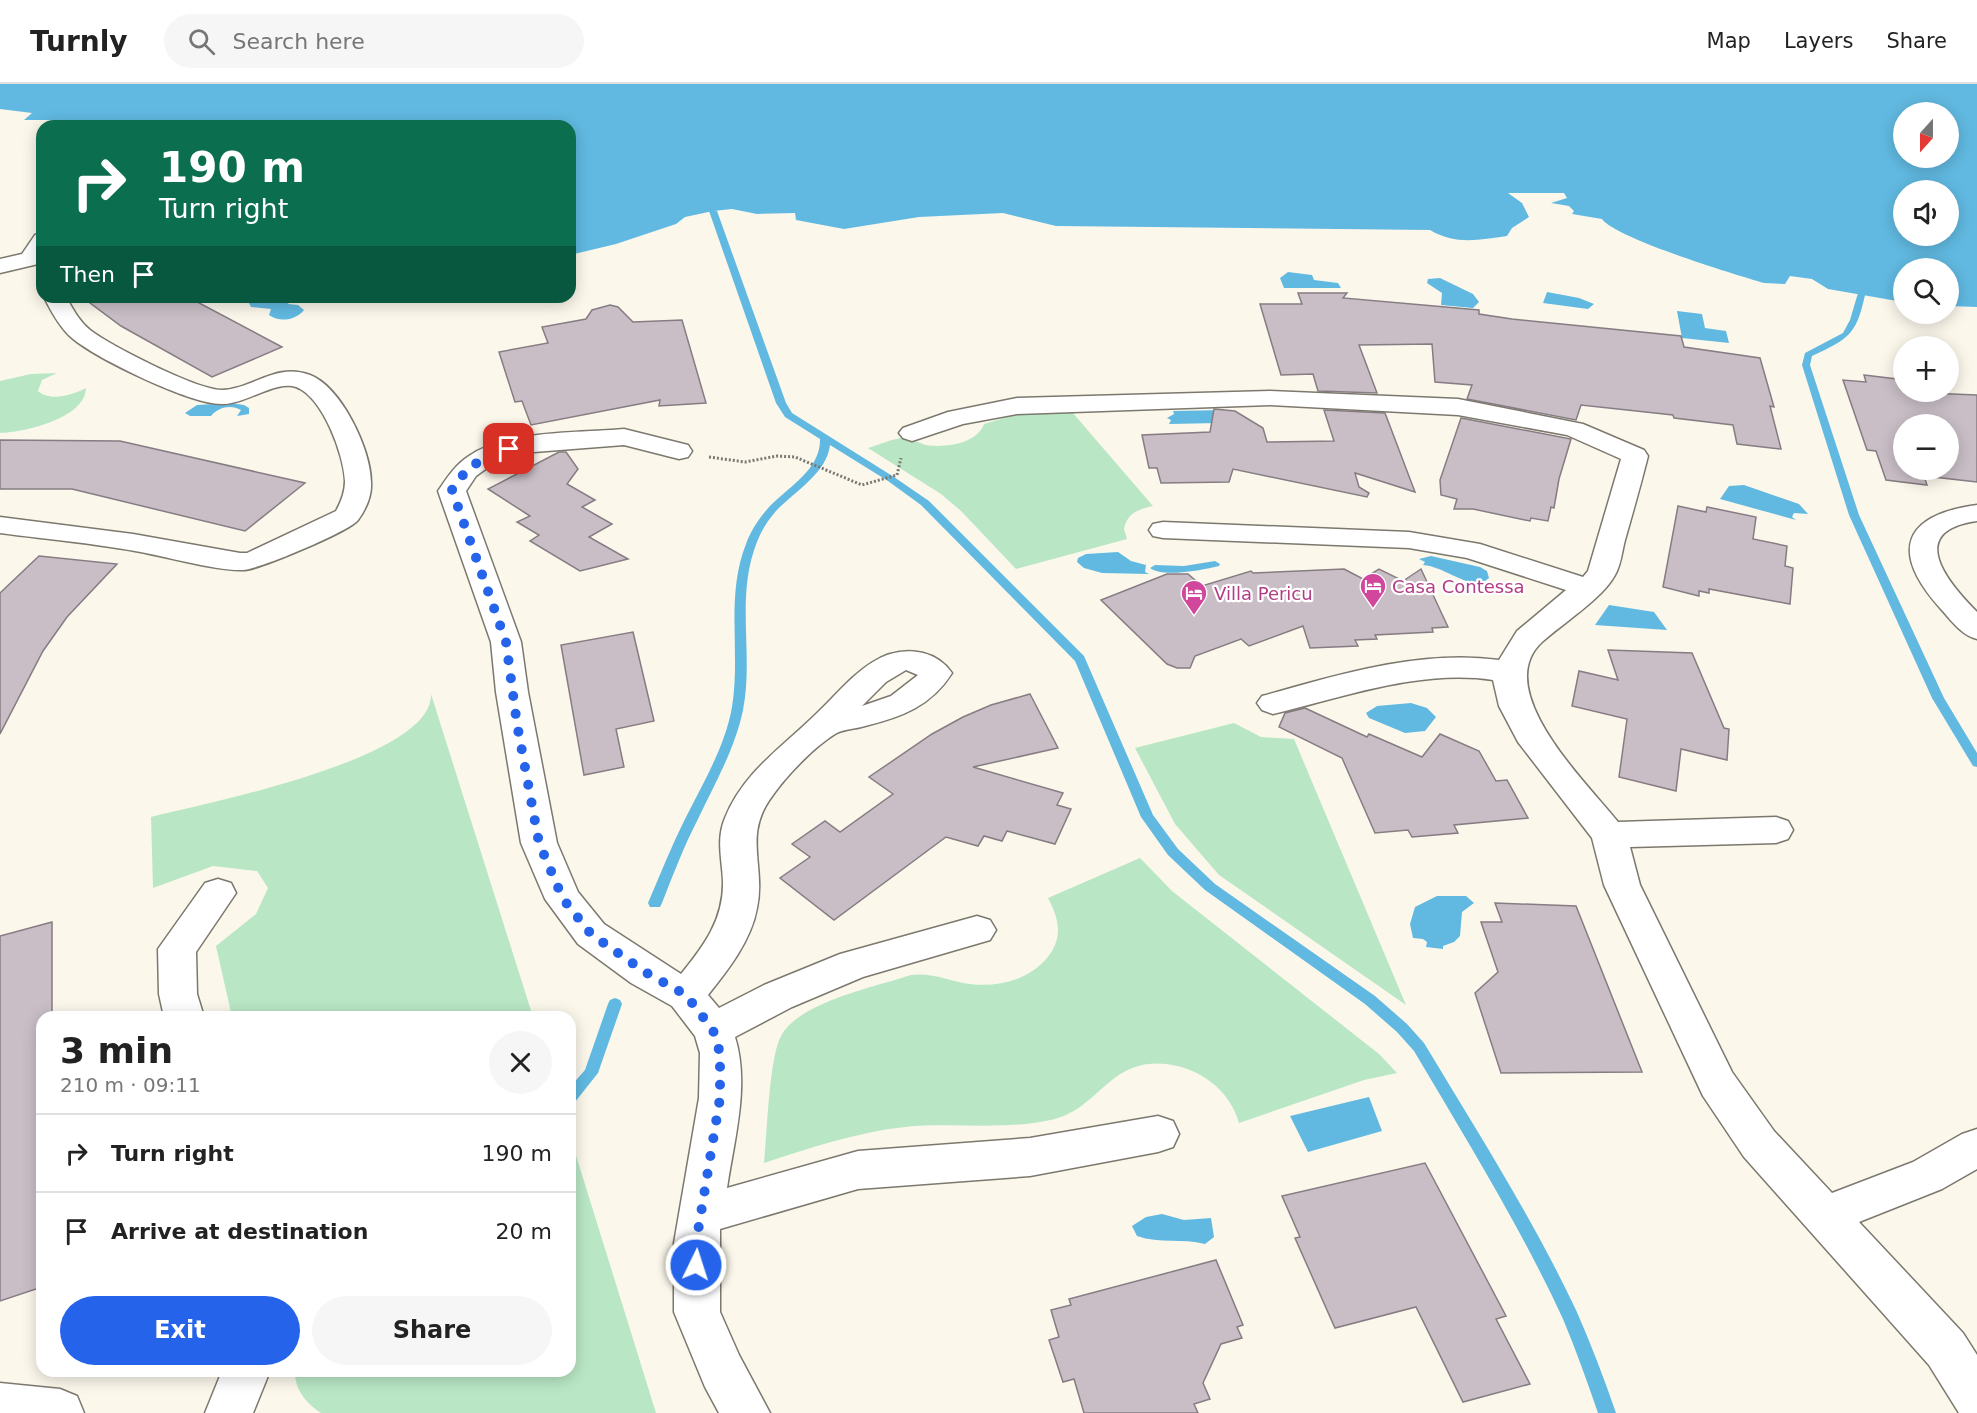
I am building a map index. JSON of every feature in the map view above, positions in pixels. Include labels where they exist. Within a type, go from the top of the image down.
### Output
[{"type":"street","points":[[0,266],[36,268]]},
{"type":"street","points":[[0,525],[133,542],[240,562],[253,561],[346,517],[352,508],[358,480],[349,448],[335,411],[313,385],[287,378],[233,395],[218,397],[206,394],[143,367],[83,336],[68,321],[58,303]]},
{"type":"street","points":[[912,433],[957,417],[1017,406],[1245,397],[1427,404],[1574,429],[1635,456],[1606,565],[1599,578],[1528,638],[1509,672],[1511,696],[1527,728],[1608,835],[1622,885],[1717,1084],[1759,1144],[1946,1349],[1977,1398]]},
{"type":"street","points":[[680,452],[640,439],[624,437],[509,449],[489,455],[464,472],[452,490],[506,642],[513,702],[539,843],[563,899],[591,934],[645,972],[686,995],[713,1030],[720,1053],[720,1098],[696,1243],[697,1312],[722,1371],[746,1413]]},
{"type":"street","points":[[1977,513],[1954,518],[1933,528],[1924,538],[1923,551],[1924,564],[1932,579],[1977,630]]},
{"type":"street","points":[[1163,530],[1409,540],[1470,550],[1529,567],[1587,588]]},
{"type":"street","points":[[1273,703],[1435,668],[1476,667],[1509,672]]},
{"type":"street","points":[[686,995],[716,957],[733,928],[741,893],[736,857],[737,834],[746,808],[782,762],[826,725]]},
{"type":"street","points":[[1608,835],[1776,830]]},
{"type":"street","points":[[182,1011],[178,994],[177,949],[218,893]]},
{"type":"street","points":[[713,1030],[778,996],[853,964],[977,930]]},
{"type":"street","points":[[702,1215],[858,1170],[1030,1157],[1158,1134]]},
{"type":"street","points":[[1827,1217],[1861,1200],[1927,1176],[1977,1147]]},
{"type":"street","points":[[229,1413],[244,1377]]},
{"type":"street","points":[[0,1407],[60,1413]]},
{"type":"path","points":[[680,452],[745,462],[777,456],[795,457],[856,484],[868,485],[897,475]]},
{"type":"green space","points":[[57,373],[42,380],[38,391],[55,397],[86,388],[83,399],[76,408],[52,422],[23,430],[0,433],[0,381],[31,374]]},
{"type":"green space","points":[[1072,412],[1153,506],[1138,510],[1131,515],[1124,529],[1127,539],[1016,569],[961,511],[941,494],[868,448],[904,438],[926,445],[951,445],[975,436],[984,424],[1014,415]]},
{"type":"green space","points":[[431,694],[531,1011],[231,1011],[216,946],[256,914],[268,888],[257,871],[213,866],[153,888],[151,817],[263,790],[311,775],[357,758],[396,739],[422,717]]},
{"type":"green space","points":[[1234,723],[1261,737],[1294,739],[1406,1005],[1219,875],[1175,824],[1135,748]]},
{"type":"green space","points":[[1140,858],[1172,891],[1379,1054],[1397,1073],[1364,1080],[1239,1123],[1229,1100],[1202,1076],[1179,1066],[1147,1064],[1131,1068],[1070,1113],[1055,1119],[1018,1125],[924,1126],[887,1129],[834,1141],[764,1163],[774,1061],[781,1036],[790,1024],[804,1014],[839,997],[911,975],[941,977],[962,983],[982,985],[1005,982],[1027,974],[1045,960],[1052,951],[1057,938],[1058,924],[1048,898]]},
{"type":"green space","points":[[576,1155],[656,1413],[321,1413],[302,1395],[295,1378],[576,1377]]},
{"type":"water","points":[[0,84],[1977,84],[1977,307],[1959,306],[1959,258],[1893,258],[1893,300],[1828,289],[1812,279],[1790,276],[1785,284],[1764,283],[1652,245],[1629,236],[1602,219],[1572,214],[1574,211],[1569,206],[1551,203],[1567,198],[1564,193],[1508,193],[1522,203],[1529,217],[1512,228],[1507,236],[1477,240],[1458,240],[1430,230],[1056,226],[1003,213],[919,217],[844,229],[796,220],[795,213],[757,214],[732,209],[685,217],[676,224],[616,244],[576,254],[576,120],[24,120],[32,113],[0,109]]},
{"type":"water","points":[[1288,272],[1312,275],[1314,280],[1338,283],[1341,288],[1284,288],[1280,278]]},
{"type":"water","points":[[1440,278],[1473,294],[1479,302],[1473,308],[1441,305],[1442,293],[1427,283],[1428,279]]},
{"type":"water","points":[[1547,292],[1579,298],[1594,304],[1588,309],[1543,303]]},
{"type":"water","points":[[249,303],[289,303],[298,305],[304,310],[292,318],[283,320],[269,315],[271,309],[251,307]]},
{"type":"water","points":[[1677,311],[1702,314],[1705,328],[1726,331],[1729,343],[1682,338]]},
{"type":"water","points":[[230,403],[244,405],[249,408],[249,414],[237,416],[241,410],[229,407],[217,410],[211,416],[190,416],[185,413],[197,405]]},
{"type":"water","points":[[1225,410],[1219,411],[1219,423],[1169,424],[1171,420],[1167,418],[1174,414],[1173,411]]},
{"type":"water","points":[[1744,485],[1799,504],[1808,514],[1794,513],[1792,517],[1796,520],[1720,499],[1729,486]]},
{"type":"water","points":[[1118,552],[1131,561],[1146,565],[1145,572],[1149,574],[1102,573],[1084,568],[1077,562],[1078,558],[1086,554]]},
{"type":"water","points":[[1431,556],[1480,567],[1487,571],[1489,578],[1481,584],[1473,583],[1423,565],[1425,562],[1419,559]]},
{"type":"water","points":[[1609,605],[1654,612],[1667,630],[1595,625]]},
{"type":"water","points":[[1411,703],[1427,708],[1436,717],[1425,731],[1405,733],[1369,718],[1366,713],[1377,706]]},
{"type":"water","points":[[1437,896],[1466,896],[1474,903],[1462,912],[1460,936],[1454,942],[1443,946],[1443,949],[1426,947],[1427,942],[1423,939],[1413,938],[1410,924],[1415,907]]},
{"type":"water","points":[[1369,1097],[1382,1131],[1308,1152],[1290,1116]]},
{"type":"water","points":[[1162,1214],[1184,1220],[1211,1218],[1214,1237],[1205,1244],[1154,1240],[1137,1236],[1132,1226],[1146,1217]]},
{"type":"building","points":[[1298,293],[1347,293],[1343,298],[1479,310],[1479,314],[1512,319],[1681,336],[1684,347],[1760,358],[1774,407],[1770,406],[1781,449],[1737,444],[1733,425],[1674,418],[1673,415],[1581,405],[1576,420],[1467,399],[1472,385],[1435,382],[1432,344],[1359,345],[1377,393],[1318,391],[1313,374],[1281,375],[1260,304],[1302,304]]},
{"type":"building","points":[[90,303],[199,303],[282,347],[212,377],[121,326]]},
{"type":"building","points":[[610,305],[618,307],[633,322],[682,320],[706,403],[659,406],[660,400],[531,425],[522,401],[515,402],[499,352],[548,343],[542,327],[586,319],[592,310]]},
{"type":"building","points":[[1864,375],[1893,379],[1893,402],[1959,402],[1959,394],[1977,395],[1977,482],[1959,480],[1959,414],[1893,414],[1893,480],[1925,480],[1927,485],[1886,480],[1876,451],[1867,450],[1843,380],[1866,382]]},
{"type":"building","points":[[1214,409],[1235,411],[1263,428],[1267,442],[1334,441],[1324,410],[1385,413],[1415,492],[1355,473],[1359,487],[1369,493],[1367,497],[1233,469],[1229,482],[1161,483],[1157,468],[1149,468],[1142,435],[1210,432]]},
{"type":"building","points":[[1461,418],[1571,439],[1559,479],[1554,508],[1551,507],[1548,521],[1531,518],[1530,521],[1473,509],[1454,509],[1457,499],[1441,495],[1440,480]]},
{"type":"building","points":[[0,440],[120,441],[305,483],[245,531],[72,489],[0,489]]},
{"type":"building","points":[[559,452],[566,452],[578,469],[567,484],[595,500],[582,507],[612,524],[589,537],[628,559],[580,571],[530,541],[539,535],[517,522],[530,516],[488,489]]},
{"type":"building","points":[[1678,506],[1706,512],[1707,507],[1756,517],[1753,539],[1787,546],[1785,566],[1793,568],[1790,604],[1709,589],[1709,593],[1699,591],[1699,596],[1663,587]]},
{"type":"building","points":[[39,556],[117,564],[67,617],[43,651],[0,734],[0,593]]},
{"type":"building","points":[[1344,569],[1363,579],[1379,569],[1403,581],[1421,569],[1448,627],[1432,628],[1433,632],[1375,635],[1377,639],[1355,640],[1358,646],[1310,648],[1303,626],[1249,646],[1241,639],[1195,656],[1190,668],[1177,668],[1167,664],[1101,600],[1167,574],[1188,574],[1202,586],[1251,571],[1253,573]]},
{"type":"building","points":[[633,632],[654,721],[616,729],[624,767],[584,775],[561,645]]},
{"type":"building","points":[[1608,650],[1692,653],[1724,728],[1729,729],[1727,760],[1681,749],[1676,791],[1619,777],[1627,719],[1572,706],[1579,671],[1618,680]]},
{"type":"building","points":[[1030,694],[1058,748],[973,767],[1063,793],[1057,805],[1071,809],[1055,844],[1007,831],[1002,841],[984,836],[978,846],[946,837],[834,920],[780,878],[810,857],[792,844],[825,821],[840,832],[893,794],[869,777],[932,734],[963,717],[991,705]]},
{"type":"building","points":[[1305,708],[1367,737],[1369,734],[1422,757],[1440,734],[1479,751],[1496,781],[1507,780],[1528,818],[1454,825],[1458,833],[1412,837],[1408,830],[1375,833],[1342,758],[1279,727],[1285,713]]},
{"type":"building","points":[[1495,903],[1576,906],[1642,1072],[1501,1073],[1475,993],[1498,972],[1481,922],[1502,922]]},
{"type":"building","points":[[52,922],[52,1011],[36,1011],[36,1289],[0,1301],[0,936]]},
{"type":"building","points":[[1425,1163],[1506,1316],[1496,1319],[1530,1384],[1463,1402],[1416,1307],[1335,1328],[1295,1238],[1300,1237],[1282,1196]]},
{"type":"building","points":[[1216,1260],[1243,1325],[1237,1327],[1242,1338],[1221,1344],[1203,1383],[1210,1399],[1194,1404],[1198,1413],[1084,1413],[1074,1379],[1063,1382],[1049,1340],[1059,1337],[1051,1310],[1071,1305],[1069,1299]]},
{"type":"waterway","points":[[713,211],[781,403],[788,415],[891,479],[925,503],[1080,659],[1147,817],[1173,852],[1210,887],[1370,1000],[1402,1028],[1419,1047],[1524,1225],[1548,1271],[1590,1364],[1607,1413]]},
{"type":"waterway","points":[[1861,295],[1851,328],[1840,339],[1808,355],[1806,365],[1854,515],[1938,698],[1977,763]]},
{"type":"waterway","points":[[655,903],[679,844],[723,757],[734,723],[740,686],[739,603],[744,563],[758,530],[770,513],[807,477],[822,458],[825,439]]},
{"type":"waterway","points":[[1155,568],[1184,569],[1215,564]]},
{"type":"waterway","points":[[576,1091],[591,1073],[615,1004]]},
{"type":"place","name":"Casa Contessa","points":[[1373,609]]},
{"type":"place","name":"Villa Pericu","points":[[1194,616]]},
{"type":"route","points":[[509,449],[489,455],[464,472],[452,490],[506,642],[517,724],[539,843],[563,899],[591,934],[645,972],[686,995],[713,1030],[720,1053],[720,1098],[696,1243],[696,1265]]}]
